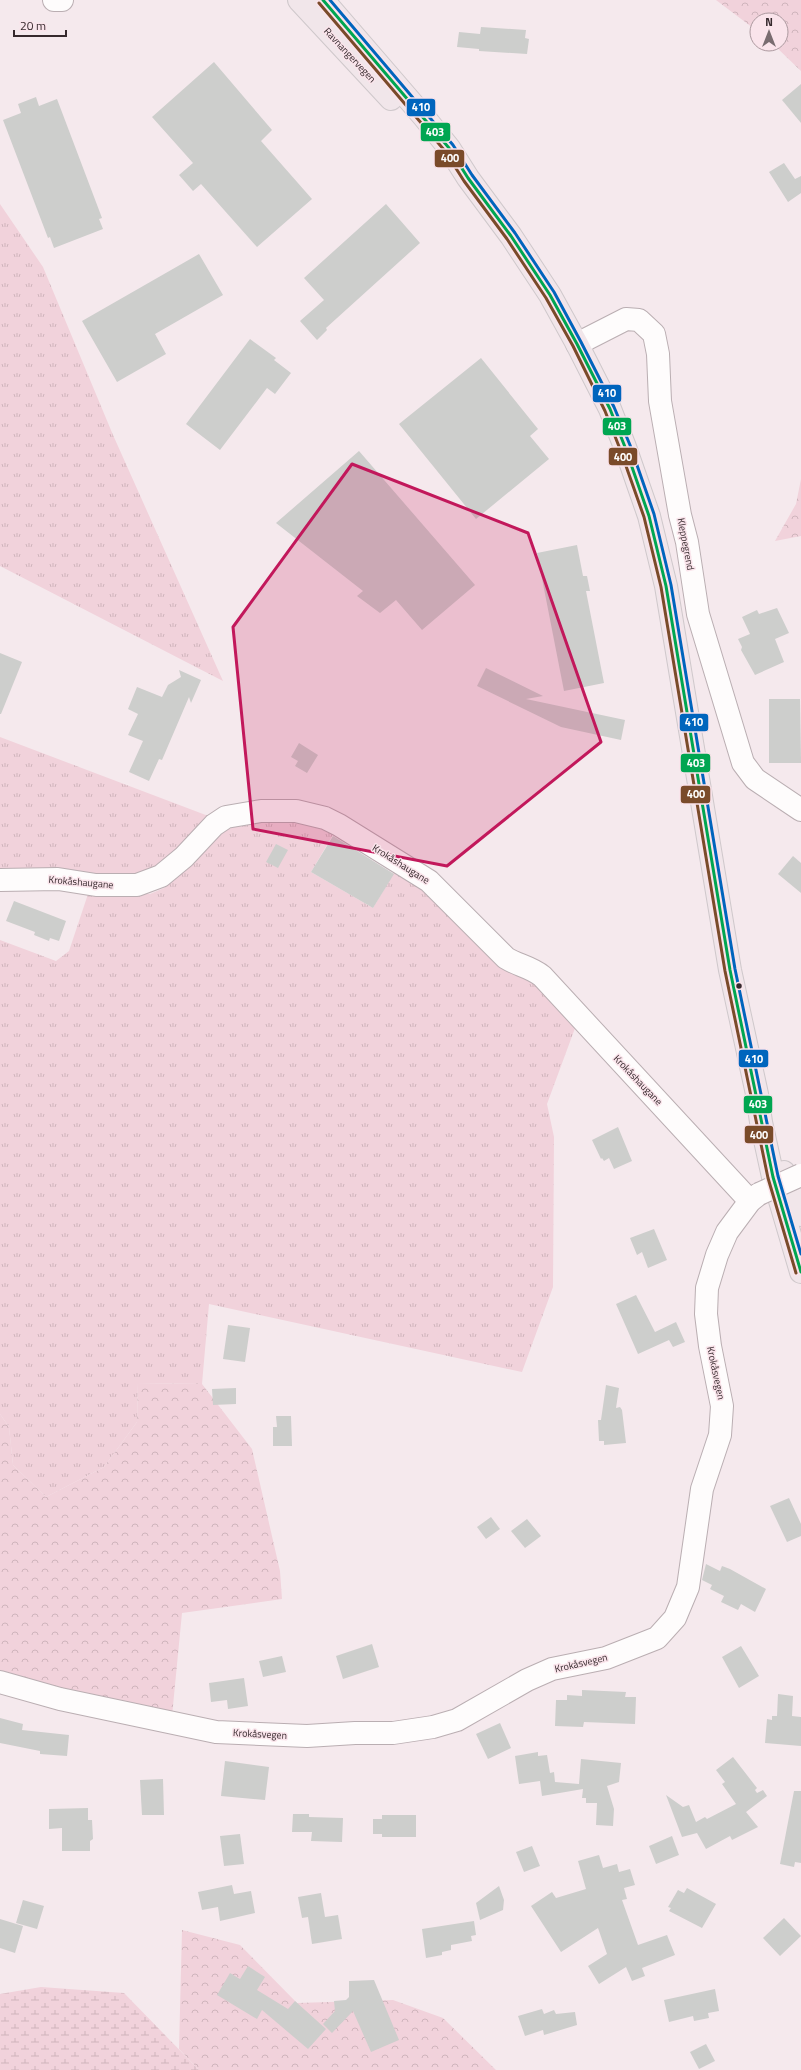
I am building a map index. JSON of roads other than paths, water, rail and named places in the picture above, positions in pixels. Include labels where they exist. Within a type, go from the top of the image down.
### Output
[{"type":"main road","name":"Ravnangervegen","points":[[299,0],[441,156],[468,178]]},
{"type":"main road","name":"Ravnangervegen","points":[[323,0],[449,148],[468,178],[511,236],[550,296],[577,344],[610,409],[625,447],[655,539],[672,619],[720,917],[757,1094],[772,1177],[801,1272]]},
{"type":"main road","name":"Ravnangervegen","points":[[757,1094],[801,1215]]},
{"type":"street","points":[[54,0],[62,0]]},
{"type":"street","name":"Kleppegrend","points":[[577,344],[626,319],[639,320],[654,334],[658,354],[660,401],[680,514],[687,542],[698,614],[743,763],[755,779],[801,810]]},
{"type":"street","name":"Krokåshaugane","points":[[0,880],[58,879],[96,885],[137,885],[161,876],[184,857],[222,818],[277,810],[296,811],[325,818],[339,825],[429,881],[506,958],[516,964],[537,972],[542,976],[754,1198]]},
{"type":"street","name":"Krokåsvegen","points":[[0,1682],[60,1699],[216,1732],[307,1736],[355,1733],[393,1733],[433,1727],[457,1720],[527,1680],[552,1669],[606,1658],[657,1638],[675,1618],[688,1587],[702,1489],[720,1435],[722,1406],[710,1346],[706,1314],[708,1288],[717,1255],[727,1232],[754,1198],[801,1175]]}]
